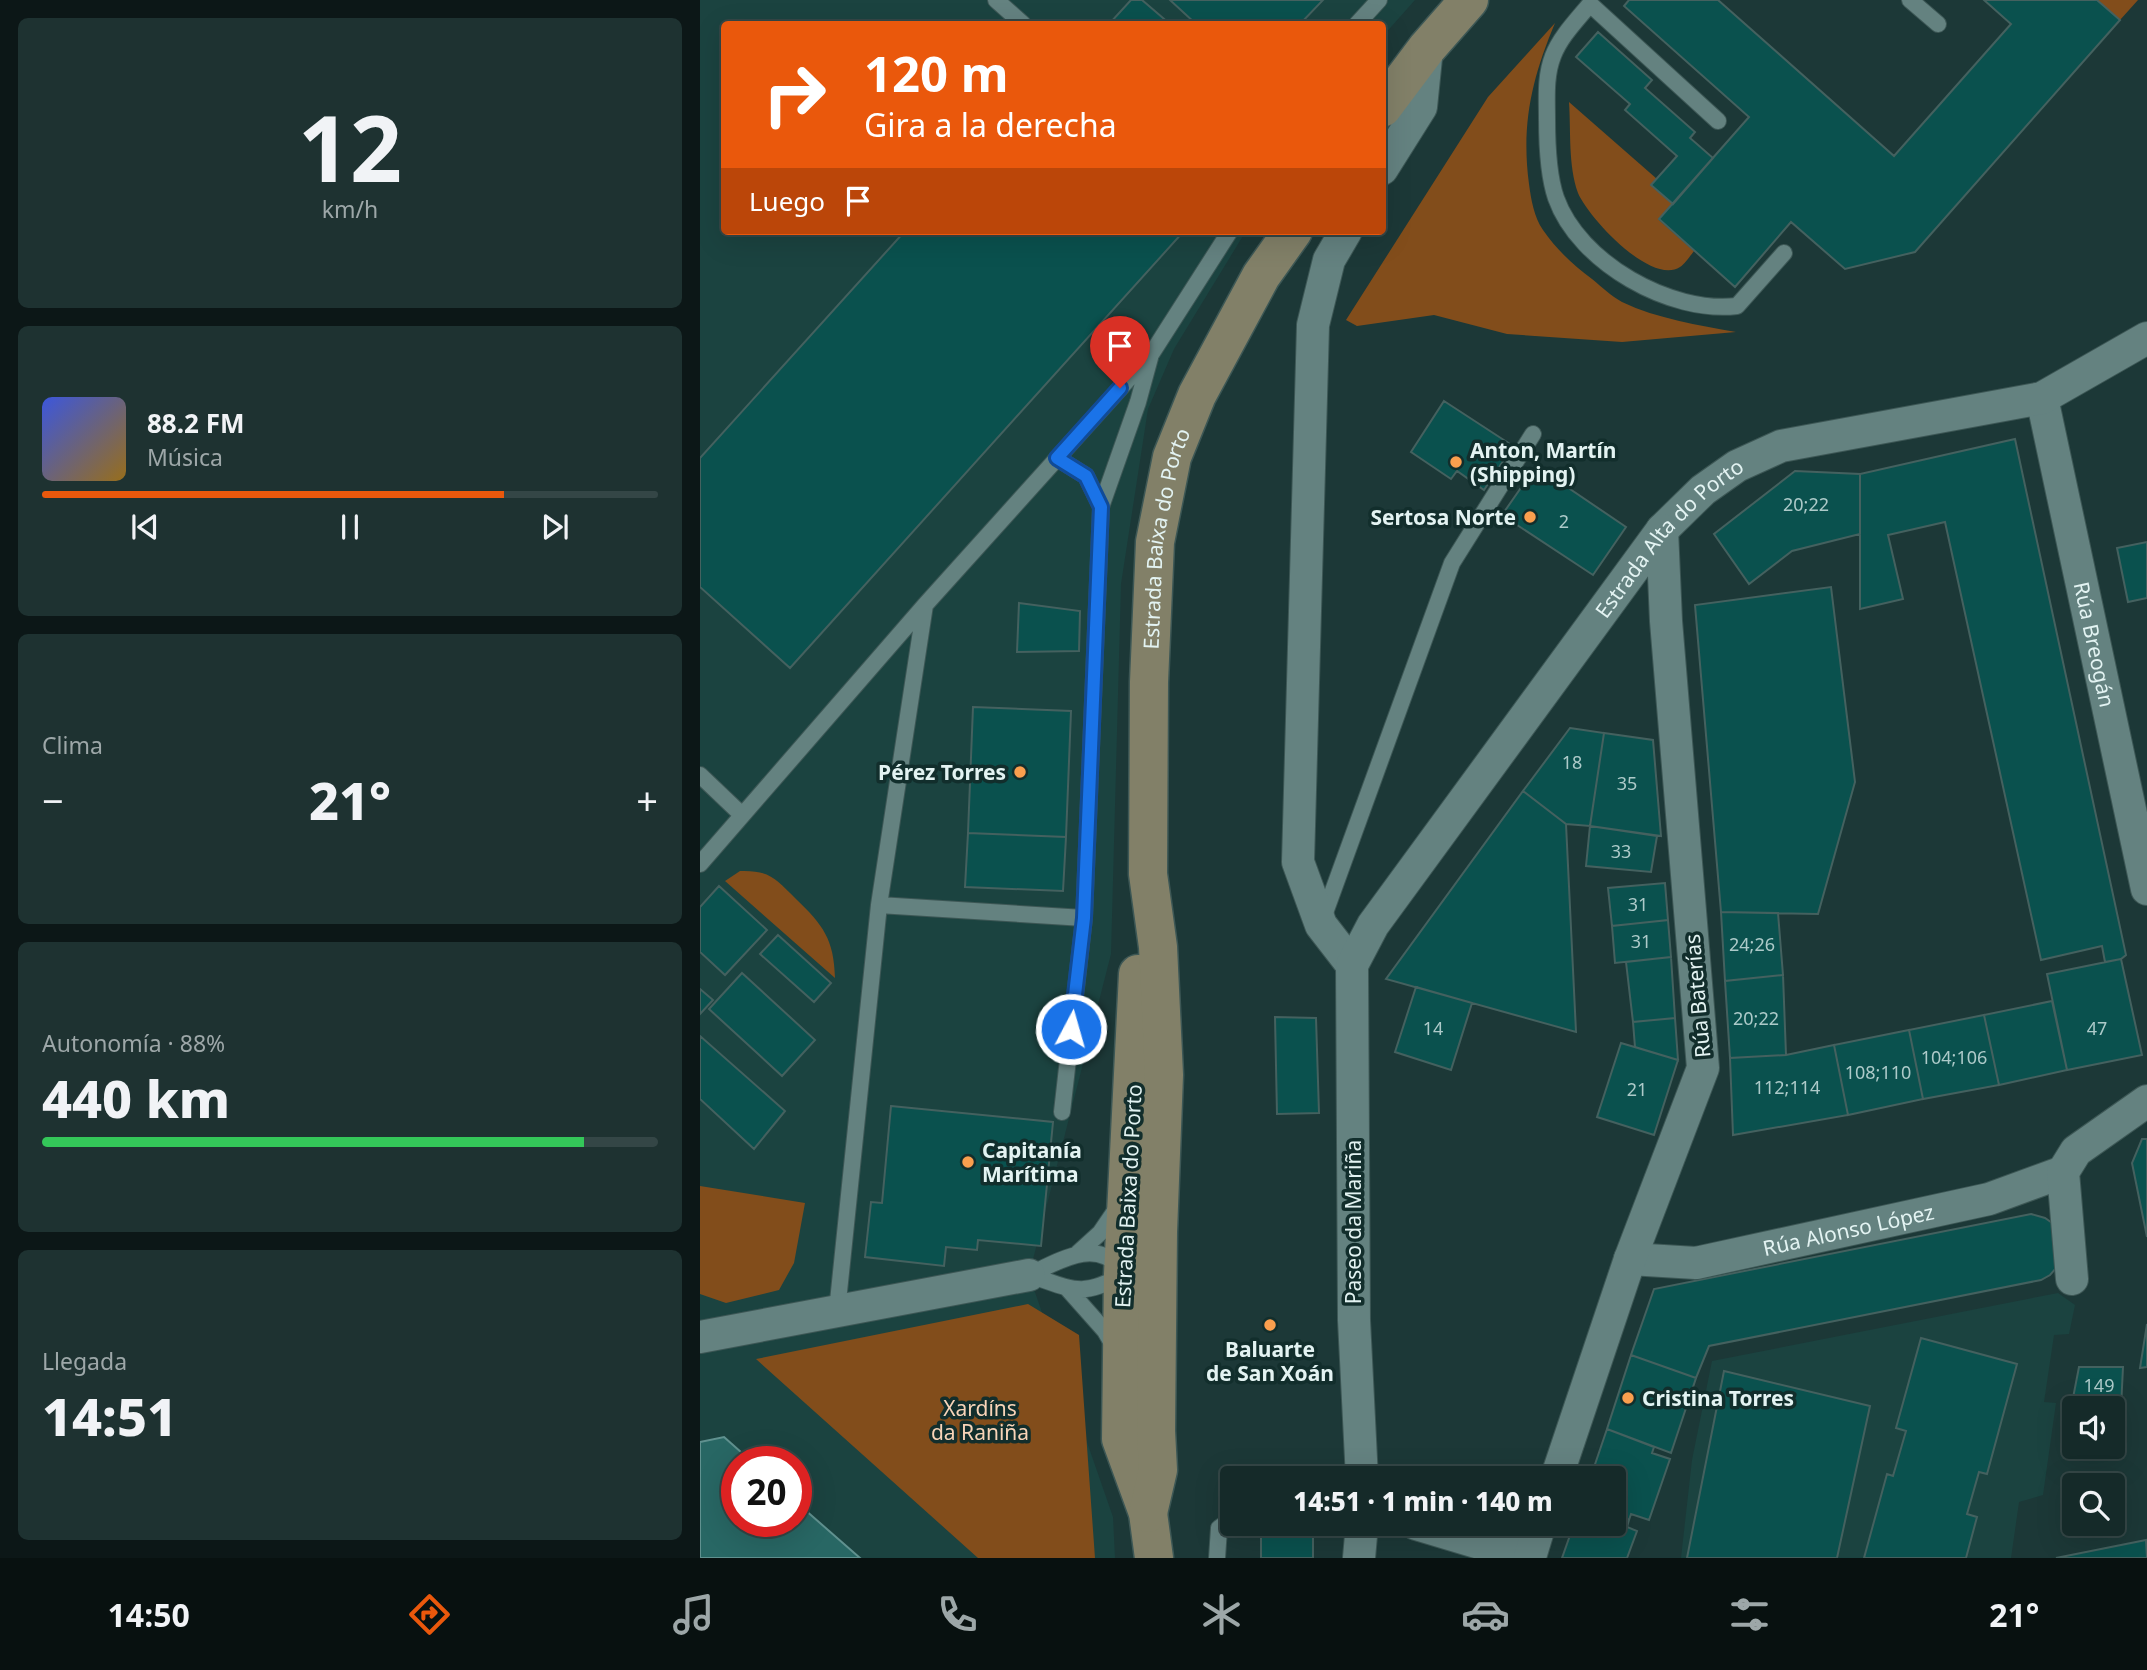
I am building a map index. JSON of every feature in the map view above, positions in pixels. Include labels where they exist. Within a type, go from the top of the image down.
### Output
[{"type":"main road","points":[[1386,102],[1427,48],[1469,0]]},
{"type":"main road","name":"Estrada Baixa do Porto","points":[[1154,1558],[1148,1513],[1121,1439],[1130,1355],[1123,1274],[1138,967],[1148,874],[1149,682],[1155,542],[1172,457],[1203,383],[1261,276],[1290,235]]},
{"type":"main road","name":"Estrada Baixa do Porto","points":[[1148,874],[1158,947],[1164,1092],[1158,1245],[1158,1470],[1148,1513]]},
{"type":"street","points":[[1386,163],[1421,107],[1427,48]]},
{"type":"street","points":[[1344,235],[1329,260],[1313,325],[1298,862],[1321,925],[1352,965]]},
{"type":"street","name":"Estrada Alta do Porto","points":[[1352,965],[1373,925],[1662,530],[1703,490],[1737,466],[1781,446],[2042,398],[2147,338]]},
{"type":"street","name":"Rúa Breogán","points":[[2042,398],[2147,889]]},
{"type":"street","name":"Rúa Baterías","points":[[1560,1466],[1630,1259],[1703,1068],[1666,621],[1662,530]]},
{"type":"street","name":"Paseo da Mariña","points":[[1352,965],[1354,1320],[1361,1466]]},
{"type":"street","points":[[2072,1279],[2063,1172],[2076,1151],[2147,1101]]},
{"type":"street","name":"Rúa Alonso López","points":[[1630,1259],[1696,1264],[1989,1199],[2063,1172]]},
{"type":"street","points":[[700,1337],[1029,1275]]},
{"type":"street","points":[[1359,1558],[1361,1536]]},
{"type":"street","points":[[1457,1536],[1530,1557],[1536,1536]]},
{"type":"lane","points":[[996,0],[1020,21]]},
{"type":"lane","points":[[1360,21],[1379,0]]},
{"type":"lane","points":[[1910,0],[1938,24]]},
{"type":"lane","points":[[1718,121],[1592,2],[1563,38],[1549,69],[1547,132],[1550,168],[1556,197],[1567,221],[1606,263],[1630,279],[1694,304],[1721,308],[1737,306],[1784,253]]},
{"type":"lane","points":[[700,864],[925,606],[1152,353],[1227,235]]},
{"type":"lane","points":[[1062,1112],[1084,918],[1101,507],[1138,402],[1152,353]]},
{"type":"lane","points":[[1321,925],[1452,563],[1533,434]]},
{"type":"lane","points":[[1057,458],[1086,476],[1101,507]]},
{"type":"lane","points":[[837,1311],[878,905],[925,606]]},
{"type":"lane","points":[[700,775],[743,815]]},
{"type":"lane","points":[[878,905],[1084,918]]},
{"type":"lane","points":[[1029,1275],[1076,1291],[1088,1291],[1123,1274],[1133,1265],[1140,1250],[1145,1221],[1152,1126],[1164,1092]]},
{"type":"lane","points":[[1029,1275],[1078,1253],[1100,1233],[1127,1191]]},
{"type":"lane","points":[[1078,1253],[1097,1253],[1109,1257],[1123,1274]]},
{"type":"lane","points":[[1066,1287],[1130,1355]]},
{"type":"lane","points":[[1140,1408],[1143,1427],[1158,1470]]},
{"type":"lane","points":[[1217,1558],[1220,1527]]},
{"type":"shaded area","points":[[700,0],[1415,0],[1386,33],[1386,21],[721,21],[721,235],[1244,235],[1174,349],[1148,409],[1121,584],[1111,954],[1029,1275],[1113,1517],[1115,1558],[860,1558],[812,1516],[812,1446],[734,1446],[724,1437],[700,1442]]},
{"type":"shaded area","points":[[2058,1293],[2075,1305],[2069,1334],[2054,1335],[2044,1402],[2056,1403],[2043,1495],[2019,1502],[2011,1558],[1681,1558],[1692,1460],[1712,1361]]},
{"type":"green space","points":[[2097,0],[2138,0],[2120,20]]},
{"type":"green space","points":[[1555,23],[1540,63],[1530,102],[1526,141],[1533,208],[1540,225],[1572,263],[1622,302],[1664,317],[1736,332],[1622,342],[1507,334],[1434,315],[1357,326],[1346,320],[1488,97]]},
{"type":"green space","points":[[1569,102],[1657,179],[1652,186],[1673,204],[1659,220],[1694,251],[1680,267],[1668,270],[1653,267],[1638,258],[1607,232],[1584,204],[1578,193],[1573,171]]},
{"type":"green space","points":[[740,871],[759,872],[772,877],[813,917],[829,943],[835,978],[725,881]]},
{"type":"green space","points":[[700,1186],[805,1203],[794,1263],[779,1290],[726,1303],[700,1294]]},
{"type":"green space","name":"Xardíns da Raniña","points":[[1028,1304],[1079,1335],[1095,1558],[978,1558],[756,1359]]},
{"type":"water","points":[[724,1437],[734,1446],[721,1446],[721,1537],[812,1537],[812,1516],[860,1558],[700,1558],[700,1442]]},
{"type":"building","points":[[1131,0],[1142,0],[1166,21],[1112,21]]},
{"type":"building","points":[[1170,0],[1323,0],[1303,21],[1193,21]]},
{"type":"building","points":[[1629,0],[1718,0],[1894,156],[2011,24],[1984,0],[2097,0],[2120,20],[1915,252],[1845,269],[1791,222],[1735,287],[1659,219],[1749,117],[1624,6]]},
{"type":"building","points":[[1598,32],[1652,80],[1645,88],[1695,132],[1690,138],[1713,158],[1673,204],[1651,185],[1677,156],[1625,110],[1630,104],[1576,57]]},
{"type":"building","points":[[901,235],[1180,235],[790,668],[700,587],[700,458]]},
{"type":"building","points":[[1444,401],[1513,446],[1484,490],[1457,471],[1451,479],[1411,452]]},
{"type":"building","points":[[2015,439],[2126,955],[2121,959],[2105,962],[2102,946],[2041,960],[1945,522],[1888,535],[1903,599],[1860,609],[1860,474]]},
{"type":"building","points":[[1536,466],[1626,527],[1593,575],[1502,515]]},
{"type":"building","points":[[1795,471],[1860,474],[1860,534],[1792,551],[1749,584],[1714,534]]},
{"type":"building","points":[[2147,542],[2147,598],[2128,602],[2117,548]]},
{"type":"building","points":[[1831,587],[1855,782],[1818,914],[1721,912],[1695,605]]},
{"type":"building","points":[[1019,603],[1080,611],[1079,651],[1017,652]]},
{"type":"building","name":"Pérez Torres","points":[[973,707],[1071,711],[1066,837],[968,833]]},
{"type":"building","points":[[1570,728],[1604,733],[1590,826],[1566,824],[1523,791]]},
{"type":"building","points":[[1604,733],[1653,740],[1661,836],[1590,826]]},
{"type":"building","points":[[1523,791],[1566,824],[1576,1032],[1386,979]]},
{"type":"building","points":[[1590,826],[1657,836],[1651,872],[1586,866]]},
{"type":"building","points":[[968,833],[1066,837],[1063,891],[965,887]]},
{"type":"building","points":[[1665,883],[1668,920],[1612,926],[1608,888]]},
{"type":"building","points":[[719,886],[767,930],[725,975],[700,952],[700,907]]},
{"type":"building","points":[[1721,912],[1778,913],[1783,975],[1725,981]]},
{"type":"building","points":[[1668,920],[1671,957],[1615,963],[1612,926]]},
{"type":"building","points":[[778,935],[831,983],[814,1002],[760,954]]},
{"type":"building","points":[[1671,957],[1675,1018],[1633,1022],[1626,962]]},
{"type":"building","points":[[2121,959],[2142,1055],[2067,1070],[2047,974]]},
{"type":"building","points":[[742,973],[815,1040],[782,1076],[709,1009]]},
{"type":"building","points":[[1783,975],[1786,1055],[1730,1058],[1725,981]]},
{"type":"building","points":[[1416,987],[1472,1003],[1451,1070],[1395,1052]]},
{"type":"building","points":[[700,989],[713,1000],[700,1014]]},
{"type":"building","points":[[2052,1001],[2067,1070],[1999,1085],[1984,1015]]},
{"type":"building","points":[[1984,1015],[1999,1085],[1923,1099],[1909,1030]]},
{"type":"building","points":[[1275,1017],[1316,1018],[1319,1113],[1277,1114]]},
{"type":"building","points":[[1675,1018],[1678,1060],[1635,1047],[1633,1022]]},
{"type":"building","points":[[1909,1030],[1923,1099],[1848,1115],[1834,1045]]},
{"type":"building","points":[[700,1036],[785,1111],[754,1149],[700,1099]]},
{"type":"building","points":[[1621,1043],[1678,1060],[1654,1135],[1597,1117]]},
{"type":"building","points":[[1834,1045],[1848,1115],[1733,1135],[1730,1058],[1786,1055]]},
{"type":"building","name":"Capitanía Marítima","points":[[891,1106],[1053,1122],[1041,1246],[978,1240],[977,1250],[946,1247],[944,1266],[865,1257],[871,1202],[882,1203]]},
{"type":"building","points":[[2142,1139],[2147,1139],[2147,1237],[2132,1163]]},
{"type":"building","points":[[2031,1214],[2045,1218],[2055,1225],[2057,1267],[2041,1280],[1709,1346],[1696,1378],[1631,1355],[1654,1289]]},
{"type":"building","points":[[2147,1324],[2147,1367],[2140,1368]]},
{"type":"building","points":[[1921,1338],[2017,1364],[1987,1474],[1979,1472],[1967,1514],[1977,1517],[1966,1558],[1864,1558],[1887,1474],[1893,1476],[1906,1431],[1896,1428]]},
{"type":"building","points":[[1631,1355],[1696,1378],[1671,1453],[1607,1429]]},
{"type":"building","points":[[2079,1367],[2123,1367],[2122,1396],[2073,1396]]},
{"type":"building","points":[[1724,1371],[1870,1406],[1837,1558],[1687,1558]]},
{"type":"building","points":[[1607,1429],[1654,1447],[1652,1453],[1670,1459],[1649,1520],[1631,1514],[1629,1520],[1626,1519],[1626,1466],[1594,1466]]},
{"type":"building","points":[[1626,1519],[1629,1520],[1627,1527],[1637,1531],[1627,1558],[1562,1558],[1570,1536],[1626,1536]]},
{"type":"building","points":[[1261,1536],[1313,1536],[1313,1558],[1261,1558]]},
{"type":"building","points":[[2146,1540],[2147,1558],[2056,1558]]},
{"type":"place","name":"Anton, Martín (Shipping)","points":[[1456,462]]},
{"type":"place","name":"Sertosa Norte","points":[[1530,517]]},
{"type":"place","name":"Pérez Torres","points":[[1020,772]]},
{"type":"place","name":"Capitanía Marítima","points":[[968,1162]]},
{"type":"place","name":"Baluarte de San Xoán","points":[[1270,1325]]},
{"type":"place","name":"Cristina Torres","points":[[1628,1398]]},
{"type":"route","points":[[1071,1029],[1084,918],[1101,507],[1086,476],[1057,458],[1120,388]]}]
